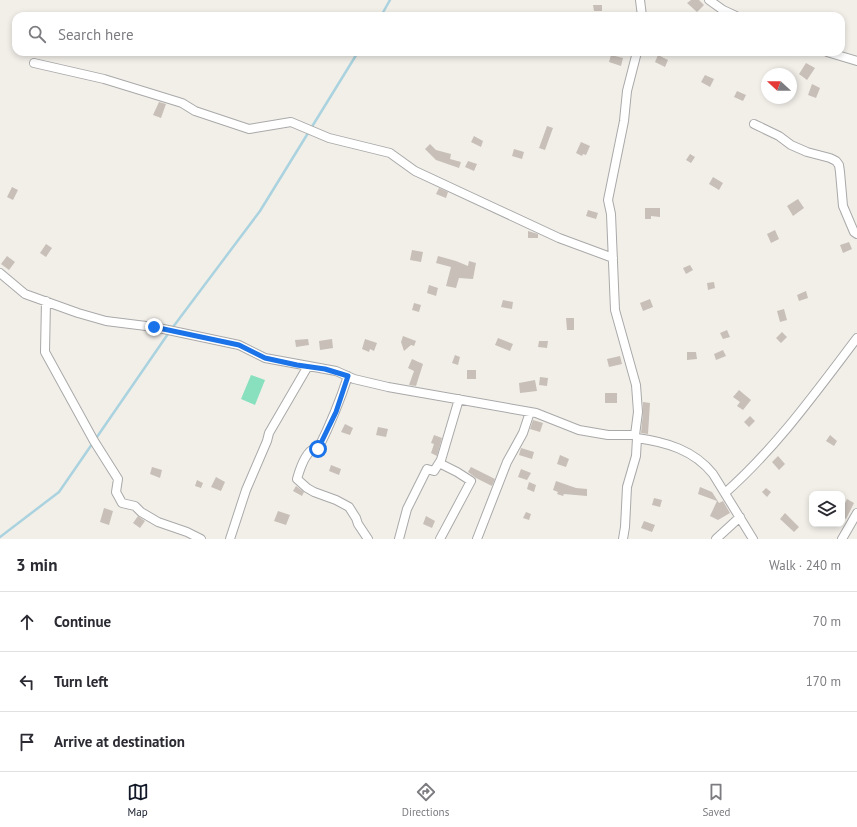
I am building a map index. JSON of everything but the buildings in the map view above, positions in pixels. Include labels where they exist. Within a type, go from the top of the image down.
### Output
[{"type":"street","points":[[640,0],[642,12]]},
{"type":"street","points":[[709,0],[727,12]]},
{"type":"street","points":[[623,539],[627,487],[636,456],[638,412],[636,386],[615,310],[611,214],[608,200],[624,121],[627,91],[635,56]]},
{"type":"street","points":[[841,56],[857,61]]},
{"type":"street","points":[[34,63],[104,79],[182,103],[195,112],[250,129],[290,122],[329,138],[390,153],[415,171],[559,238],[613,258]]},
{"type":"street","points":[[754,124],[779,136],[791,145],[836,161],[839,165],[843,206],[854,232],[857,234]]},
{"type":"street","points":[[0,273],[25,294],[106,320],[154,327],[239,345],[265,358],[336,372],[388,387],[530,412],[561,422],[579,430],[608,435],[636,437],[671,445],[684,450],[706,466],[713,474],[753,539]]},
{"type":"street","points":[[46,301],[45,352],[94,441],[118,479],[116,492],[122,503],[135,506],[141,512],[158,522],[187,532],[201,539]]},
{"type":"street","points":[[725,493],[795,420],[857,338]]},
{"type":"street","points":[[230,539],[246,490],[269,434],[308,366]]},
{"type":"street","points":[[348,376],[336,412],[328,430],[318,449],[311,450],[307,456],[300,468],[297,479],[307,488],[349,507],[368,539]]},
{"type":"street","points":[[399,539],[407,510],[427,469],[434,471],[439,463],[459,399]]},
{"type":"street","points":[[476,539],[507,462],[523,433],[530,412]]},
{"type":"street","points":[[439,463],[458,472],[471,481],[440,539]]},
{"type":"street","points":[[842,539],[857,513]]},
{"type":"street","points":[[716,539],[740,517]]},
{"type":"green space","points":[[251,375],[265,380],[255,405],[241,399]]},
{"type":"waterway","points":[[383,12],[390,0]]},
{"type":"waterway","points":[[0,537],[59,492],[170,331],[260,211],[356,56]]},
{"type":"route","points":[[154,327],[239,345],[265,358],[325,369],[348,376],[336,412],[318,449]]}]
